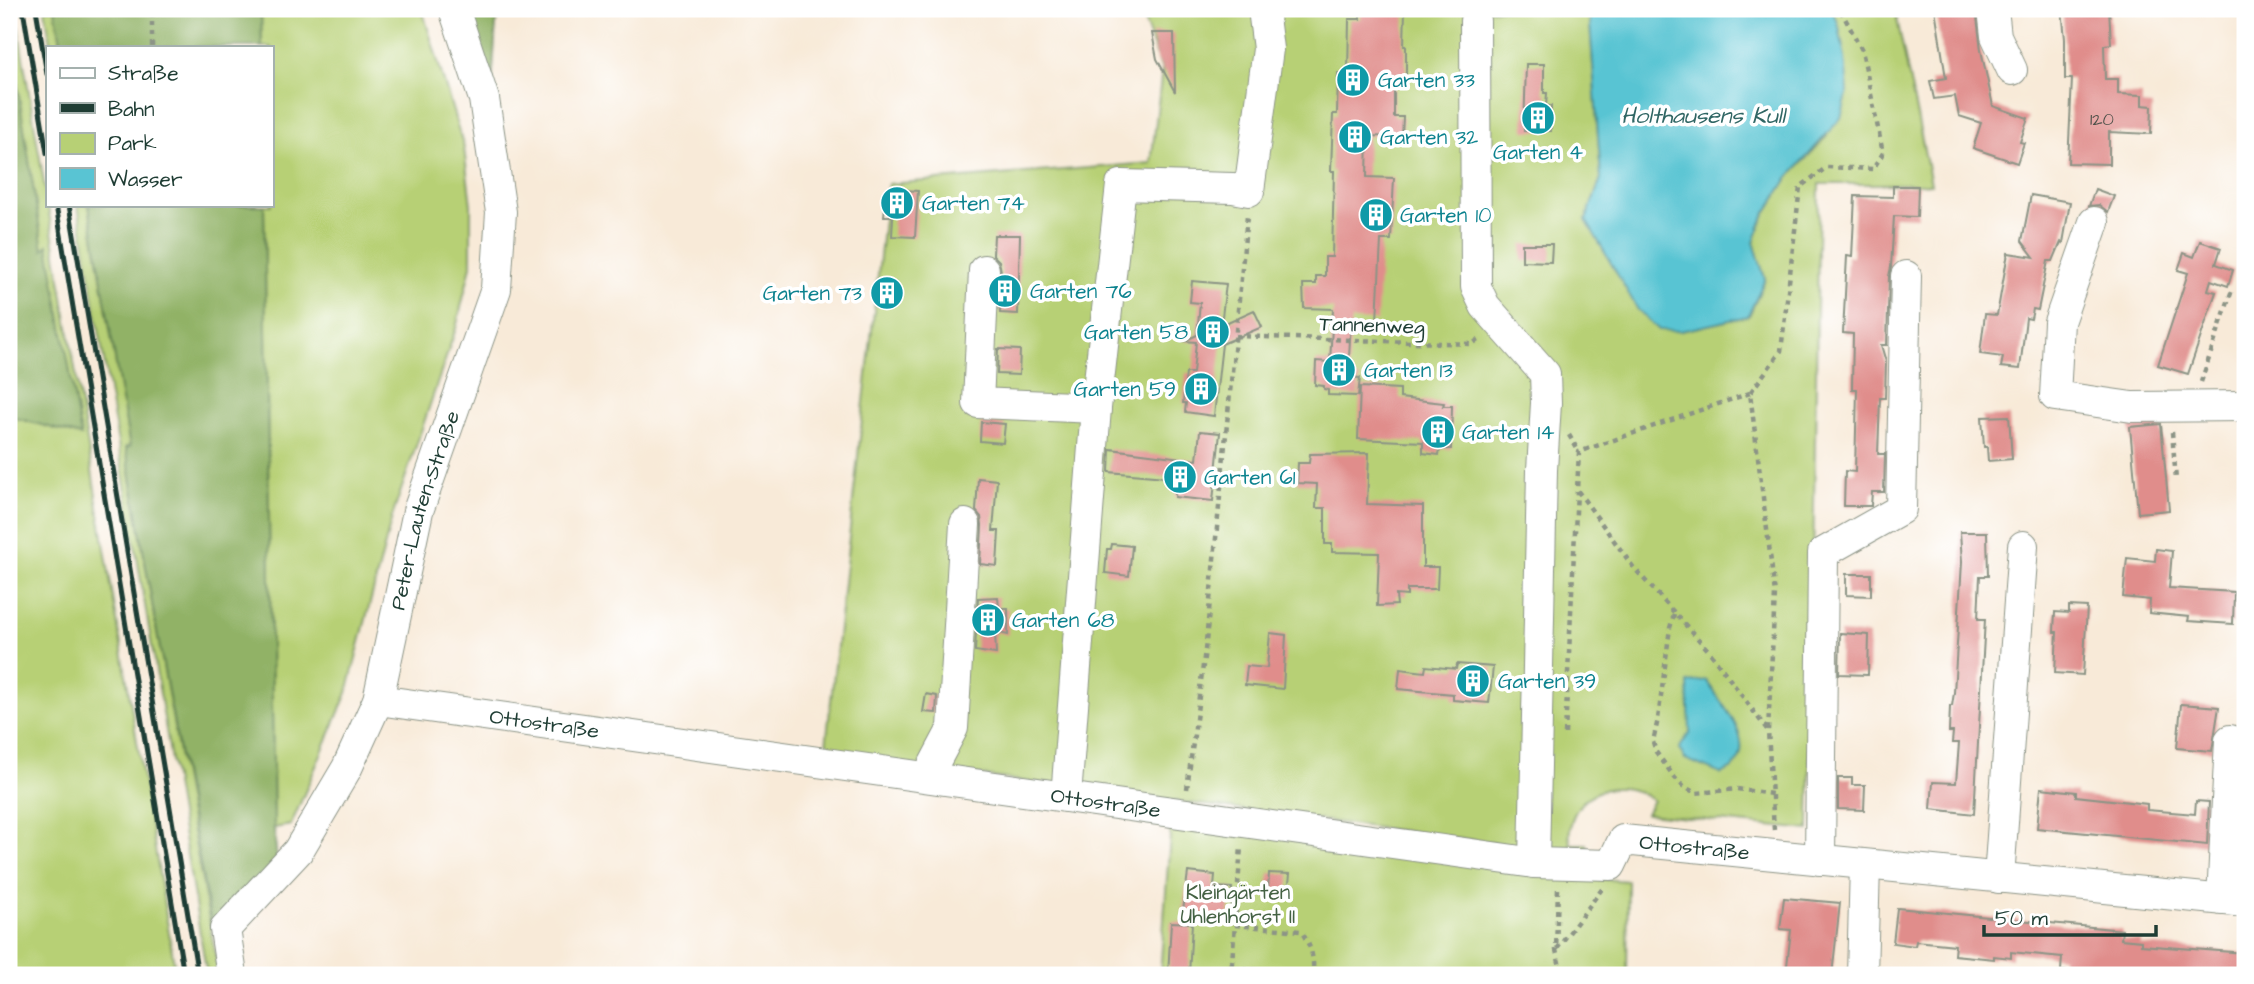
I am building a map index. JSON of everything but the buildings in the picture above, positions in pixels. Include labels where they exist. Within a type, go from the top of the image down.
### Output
[{"type":"street","name":"Peter-Lauten-Straße","points":[[232,975],[225,929],[298,851],[347,768],[378,700],[418,511],[496,289],[501,212],[484,99],[454,9]]},
{"type":"street","points":[[1066,797],[1096,408],[1121,185],[1233,188],[1249,191],[1268,49],[1264,9]]},
{"type":"street","points":[[1993,9],[1996,36],[2012,70]]},
{"type":"street","points":[[1475,20],[1476,286],[1485,306],[1545,374],[1542,470],[1546,862]]},
{"type":"street","points":[[2094,222],[2059,322],[2055,396],[2132,407],[2245,406]]},
{"type":"street","points":[[984,270],[978,403],[1096,408]]},
{"type":"street","points":[[1820,860],[1823,554],[1901,509],[1906,276]]},
{"type":"street","points":[[928,777],[953,728],[965,524]]},
{"type":"street","points":[[1999,878],[2023,546]]},
{"type":"street","name":"Ottostraße","points":[[378,700],[1546,862],[1611,864],[1623,840],[2233,901]]},
{"type":"street","points":[[2230,740],[2233,901]]},
{"type":"street","points":[[1862,975],[1864,865]]},
{"type":"path","points":[[152,9],[152,46]]},
{"type":"path","points":[[1565,738],[1579,452],[1750,393],[1781,351],[1800,187],[1827,167],[1872,169],[1883,153],[1862,50],[1840,9]]},
{"type":"path","points":[[1184,813],[1206,642],[1249,191]]},
{"type":"path","points":[[2176,480],[2181,406],[2232,290]]},
{"type":"path","name":"Tannenweg","points":[[1235,335],[1472,344],[1500,323]]},
{"type":"path","points":[[1750,393],[1776,594],[1768,731],[1776,856]]},
{"type":"path","points":[[1577,490],[1634,568],[1709,651],[1768,731]]},
{"type":"path","points":[[1675,613],[1670,628],[1653,742],[1656,752],[1675,778],[1696,793],[1737,789],[1772,794]]},
{"type":"path","points":[[1243,822],[1232,972],[1256,970],[1256,975]]},
{"type":"path","points":[[1546,862],[1556,950],[1562,975]]},
{"type":"path","points":[[1556,950],[1609,878],[1611,864]]},
{"type":"path","points":[[1235,925],[1301,931],[1314,958],[1313,971]]},
{"type":"green space","points":[[9,9],[15,9],[176,975],[9,975],[9,416],[81,435],[47,246],[43,250],[12,53],[14,183],[9,207]]},
{"type":"green space","points":[[45,9],[55,9],[62,46],[51,46]]},
{"type":"green space","points":[[55,9],[261,9],[262,46],[62,46]]},
{"type":"green space","points":[[261,9],[422,9],[464,148],[471,205],[471,266],[456,328],[392,517],[347,693],[291,825],[274,828],[264,206],[273,206],[273,46],[262,46]]},
{"type":"green space","points":[[465,9],[497,9],[492,86]]},
{"type":"green space","points":[[1140,9],[1589,9],[1601,178],[1586,220],[1608,255],[1681,331],[1749,316],[1765,279],[1754,242],[1764,216],[1788,178],[1827,136],[1838,22],[1831,9],[1895,9],[1931,184],[1819,184],[1809,830],[1646,814],[1653,800],[1623,788],[1608,789],[1595,793],[1584,801],[1575,813],[1570,827],[1570,844],[1587,844],[1588,852],[1554,851],[825,755],[888,184],[1151,163],[1162,70]]},
{"type":"green space","points":[[11,45],[43,250],[48,245],[81,436],[9,416],[9,207],[14,183]]},
{"type":"green space","points":[[78,206],[89,206],[130,448],[126,448],[156,627],[219,975],[207,975]]},
{"type":"green space","points":[[89,206],[264,206],[274,828],[277,860],[212,928],[156,627],[126,447],[130,447]]},
{"type":"green space","name":"Kleingärten Uhlenhorst II","points":[[1171,822],[1548,875],[1628,881],[1627,975],[1160,975]]},
{"type":"water","name":"Holthausens Kull","points":[[1589,9],[1831,9],[1838,22],[1848,92],[1841,118],[1788,178],[1764,216],[1754,242],[1765,279],[1748,316],[1681,331],[1659,330],[1638,310],[1586,220],[1601,178]]},
{"type":"water","points":[[1706,680],[1734,721],[1741,744],[1735,765],[1721,774],[1685,759],[1679,749],[1690,732],[1688,683]]},
{"type":"railway","points":[[23,9],[46,147]]},
{"type":"railway","points":[[36,9],[46,68]]},
{"type":"railway","points":[[56,206],[184,975]]},
{"type":"railway","points":[[69,206],[198,975]]},
{"type":"place","name":"Garten 33","points":[[1353,80]]},
{"type":"place","name":"Garten 4","points":[[1538,118]]},
{"type":"place","name":"Garten 32","points":[[1355,137]]},
{"type":"place","name":"Garten 74","points":[[897,203]]},
{"type":"place","name":"Garten 10","points":[[1376,215]]},
{"type":"place","name":"Garten 76","points":[[1005,291]]},
{"type":"place","name":"Garten 73","points":[[887,293]]},
{"type":"place","name":"Garten 58","points":[[1213,332]]},
{"type":"place","name":"Garten 13","points":[[1339,370]]},
{"type":"place","name":"Garten 59","points":[[1201,389]]},
{"type":"place","name":"Garten 14","points":[[1438,432]]},
{"type":"place","name":"Garten 61","points":[[1180,477]]},
{"type":"place","name":"Garten 68","points":[[988,620]]},
{"type":"place","name":"Garten 39","points":[[1473,681]]}]
